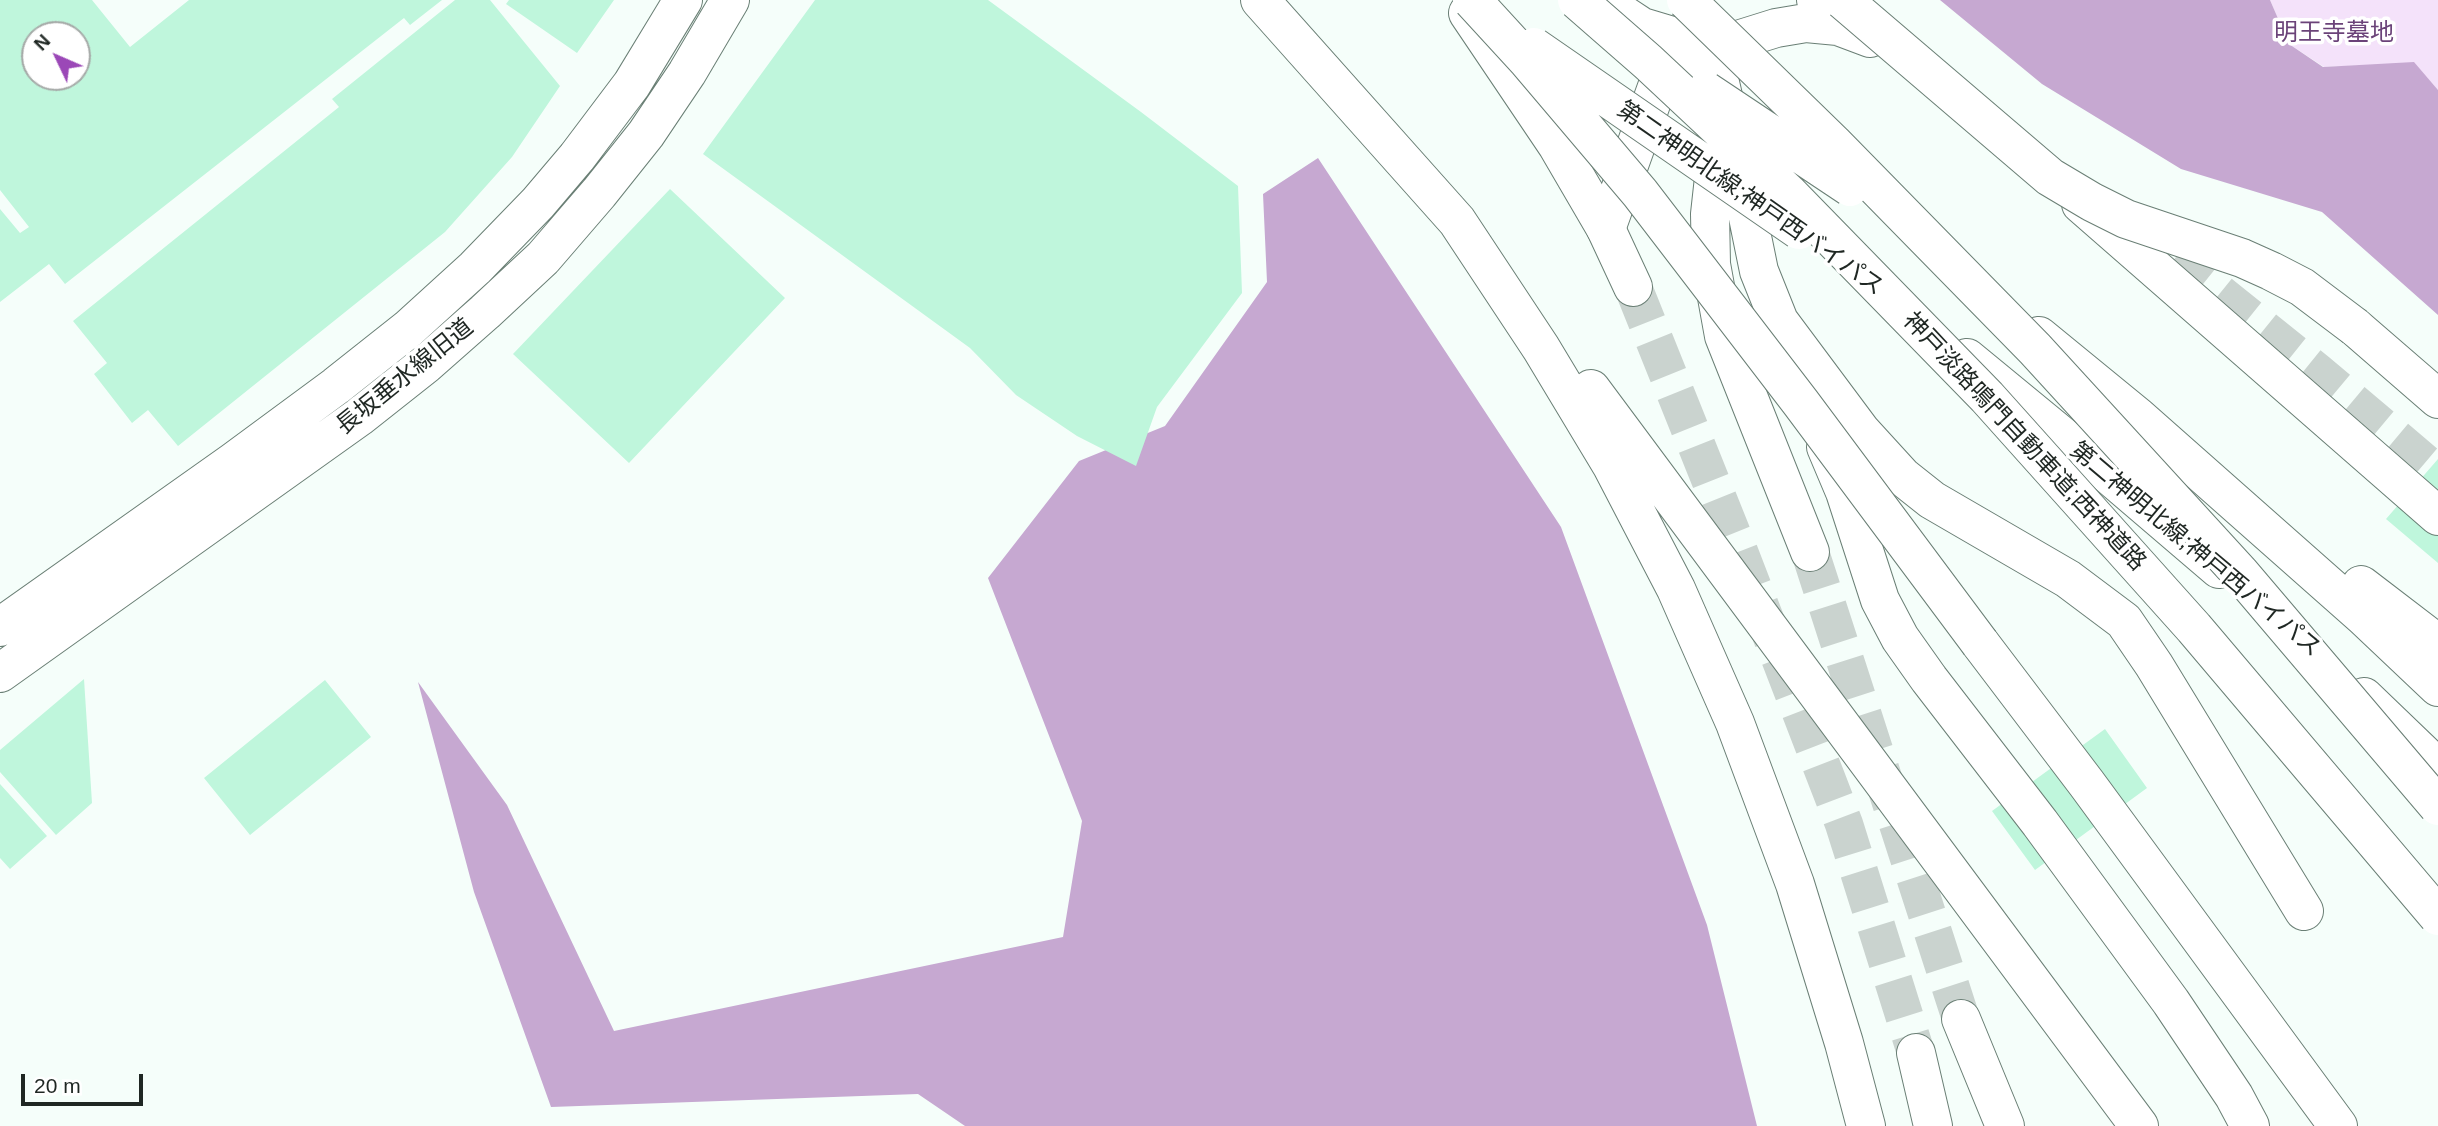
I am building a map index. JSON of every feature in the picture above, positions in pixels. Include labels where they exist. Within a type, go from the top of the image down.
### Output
[{"type":"main road","name":"長坂垂水線旧道","points":[[0,627],[336,386],[408,329],[475,268],[538,203],[577,157],[632,84],[683,0]]},
{"type":"main road","name":"長坂垂水線旧道","points":[[0,673],[359,417],[426,364],[485,312],[543,258],[646,134],[730,0]]},
{"type":"main road","points":[[1260,0],[1457,222],[1569,359],[2139,1126]]},
{"type":"main road","points":[[1457,0],[1558,145],[1606,229],[1633,287]]},
{"type":"main road","name":"第二神明北線;神戸西バイパス","points":[[1465,0],[1818,243],[1958,351],[2102,469],[2328,662],[2438,768]]},
{"type":"main road","points":[[1472,0],[1528,61],[1640,194],[1801,402],[2087,784],[2338,1126]]},
{"type":"main road","points":[[1570,0],[1850,187],[2138,417],[2438,644]]},
{"type":"main road","name":"神戸淡路鳴門自動車道;西神道路","points":[[1577,0],[1648,62],[1788,193],[1987,397],[2194,628],[2438,916]]},
{"type":"main road","points":[[1601,0],[1642,27],[1712,48]]},
{"type":"main road","points":[[1687,0],[1712,48],[1759,271],[1779,321],[1861,431],[1903,477],[1932,500],[2068,579],[2124,621],[2154,665],[2304,911]]},
{"type":"main road","points":[[1687,0],[1833,143],[2035,349],[2240,573],[2438,806]]},
{"type":"main road","points":[[1816,0],[1925,65],[2092,202],[2126,219],[2242,258],[2302,287],[2356,327],[2438,399]]},
{"type":"main road","points":[[1843,0],[2054,170],[2438,516]]},
{"type":"main road","points":[[1606,229],[1657,87],[1672,70],[1687,59],[1712,48],[1776,28],[1806,23],[1838,26],[1903,51]]},
{"type":"main road","points":[[1723,96],[1710,214],[1711,264],[1724,336],[1810,552]]},
{"type":"main road","points":[[1457,222],[1570,395],[1612,466],[1675,589],[1735,723],[1795,884],[1844,1043],[1866,1126]]},
{"type":"main road","points":[[1801,402],[1828,452],[1880,600],[1900,638],[2040,822],[2171,1002],[2234,1096],[2250,1126]]},
{"type":"main road","points":[[2138,417],[2438,687]]},
{"type":"main road","points":[[1961,1019],[2006,1126]]},
{"type":"main road","points":[[1916,1053],[1933,1126]]},
{"type":"green space","name":"明王寺墓地","points":[[2270,0],[2438,0],[2438,90],[2414,63],[2324,67],[2289,44]]},
{"type":"shaded area","points":[[1940,0],[2270,0],[2289,44],[2323,67],[2414,62],[2438,90],[2438,315],[2322,212],[2181,169],[2042,84]]},
{"type":"shaded area","points":[[1318,158],[1561,527],[1707,925],[1757,1126],[965,1126],[918,1094],[551,1107],[474,892],[418,682],[507,805],[614,1031],[1063,937],[1082,821],[988,578],[1079,461],[1165,426],[1267,282],[1263,194]]},
{"type":"building","points":[[0,0],[92,0],[130,47],[189,0],[442,0],[410,25],[404,18],[65,284],[49,264],[0,302],[0,209],[20,233],[29,227],[0,190]]},
{"type":"building","points":[[455,0],[490,0],[560,86],[512,157],[445,232],[178,446],[148,410],[132,423],[94,374],[107,363],[73,321],[339,107],[332,99]]},
{"type":"building","points":[[509,0],[614,0],[577,53],[506,4]]},
{"type":"building","points":[[815,0],[988,0],[1238,186],[1242,293],[1157,407],[1136,466],[1077,436],[1016,395],[970,348],[703,154]]},
{"type":"building","points":[[670,189],[785,298],[629,463],[513,354]]},
{"type":"building","points":[[2438,459],[2438,563],[2386,519]]},
{"type":"building","points":[[84,679],[92,803],[56,835],[0,772],[0,750]]},
{"type":"building","points":[[325,680],[371,737],[250,835],[204,778]]},
{"type":"building","points":[[2105,729],[2147,788],[2035,870],[1992,811]]},
{"type":"building","points":[[0,784],[47,836],[10,869],[0,858]]},
{"type":"tunnel","points":[[2131,222],[2316,371],[2438,474]]},
{"type":"tunnel","points":[[1633,287],[1844,824],[1916,1053]]},
{"type":"tunnel","points":[[1810,552],[1961,1019]]}]
